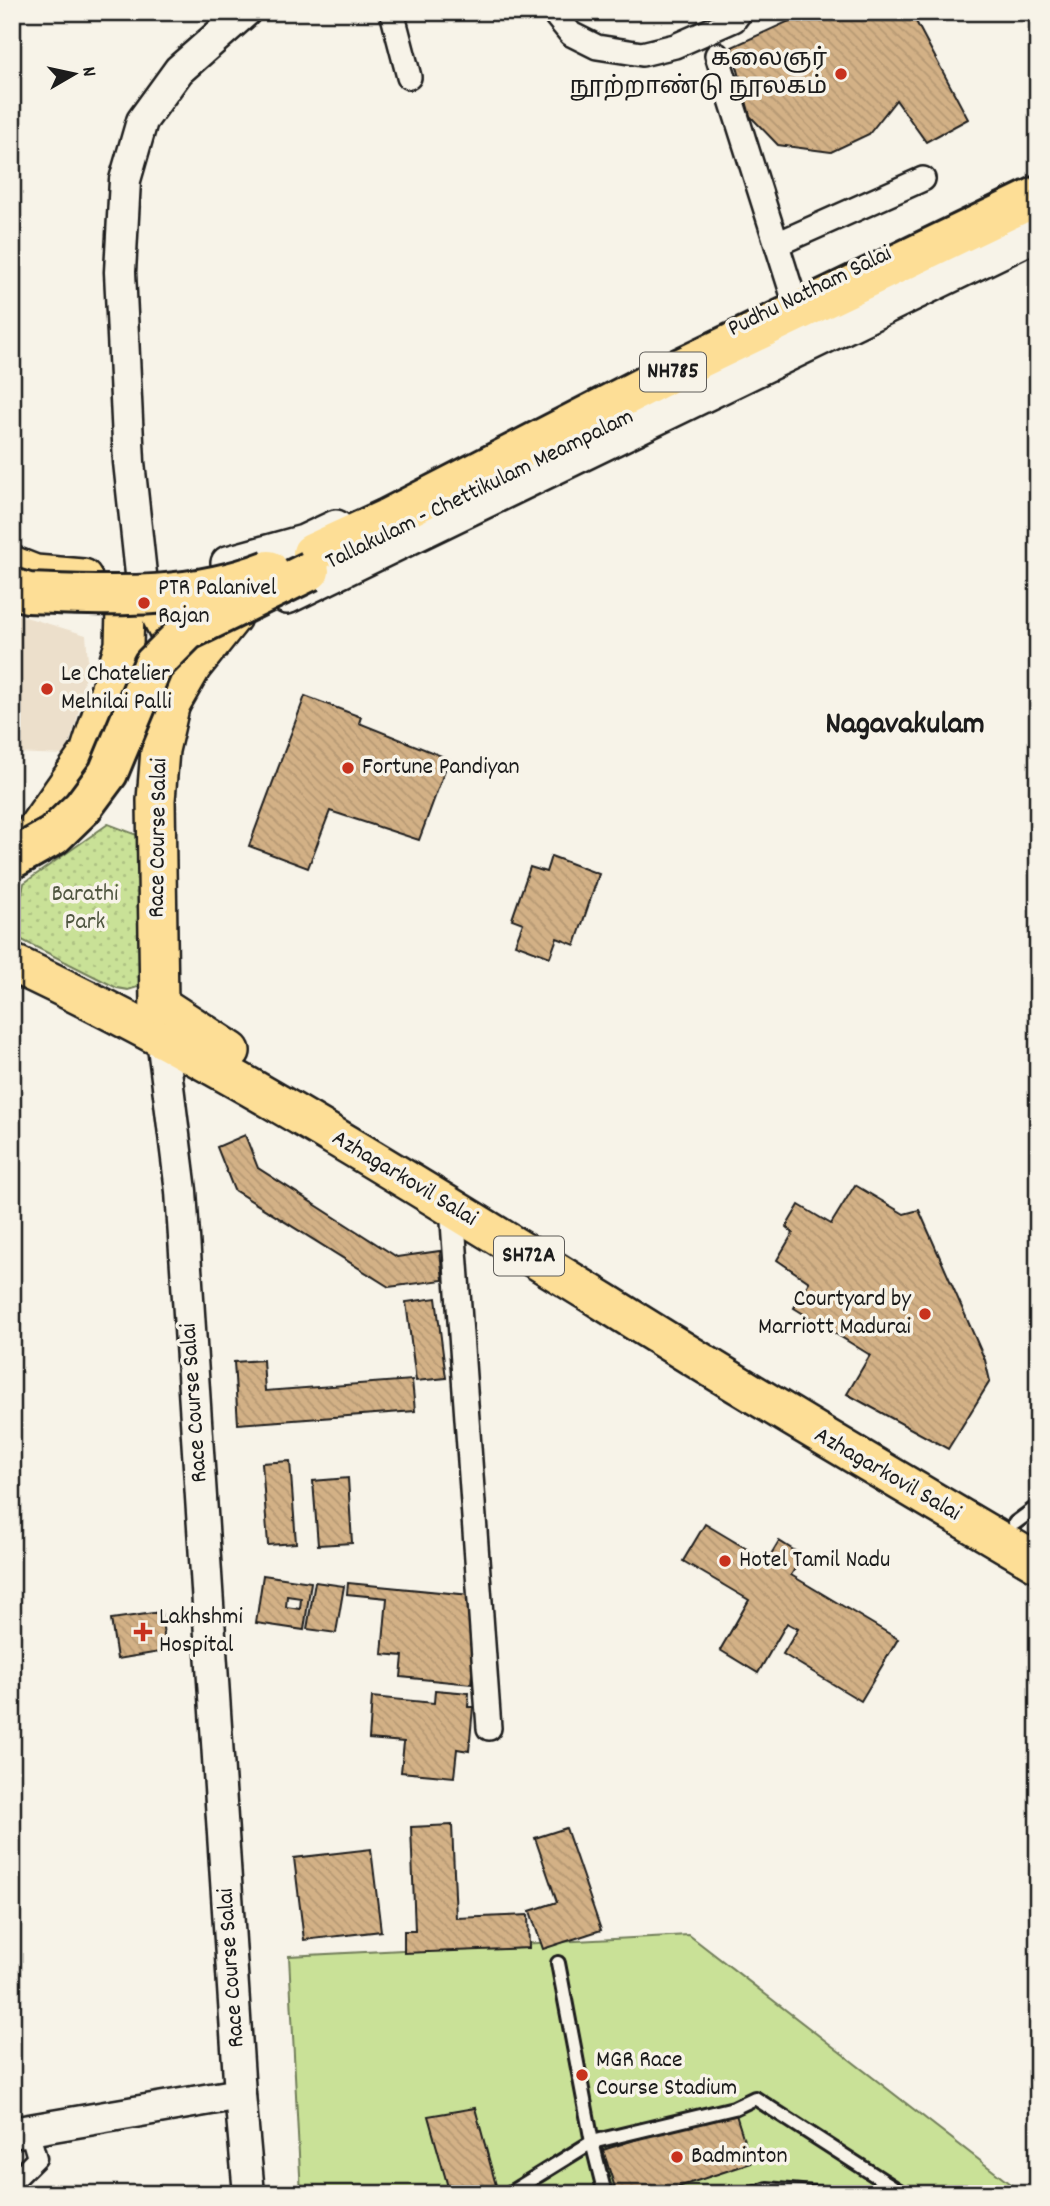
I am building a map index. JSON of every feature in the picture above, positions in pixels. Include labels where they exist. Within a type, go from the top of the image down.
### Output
[{"type":"highway","name":"Tallakulam - Chettikulam Meampalam","points":[[12,588],[28,593],[128,597],[195,590],[257,575],[386,519],[679,369],[1038,196]]},
{"type":"highway","name":"Tallakulam - Chettikulam Meampalam","points":[[12,859],[53,836],[82,808],[108,773],[153,664],[187,632],[1038,217]]},
{"type":"main road","name":"Pudhu Natham Salai","points":[[146,595],[216,567],[304,542],[390,503],[794,299],[1038,181]]},
{"type":"main road","name":"Pudhu Natham Salai","points":[[146,595],[210,623],[324,581],[1038,233]]},
{"type":"main road","points":[[12,565],[35,574],[146,595],[124,645],[89,753],[29,839],[12,844]]},
{"type":"main road","name":"Race Course Salai","points":[[146,595],[173,640],[174,671],[170,707],[160,750],[156,800],[160,1021]]},
{"type":"main road","points":[[170,707],[192,667],[232,617]]},
{"type":"main road","points":[[12,963],[121,1016],[160,1021]]},
{"type":"main road","name":"Azhagarkovil Salai","points":[[160,1021],[311,1122],[787,1416],[1023,1527]]},
{"type":"main road","name":"Azhagarkovil Salai","points":[[160,1021],[203,1034],[348,1118],[606,1279],[1023,1527],[1038,1563]]},
{"type":"street","name":"Race Course Salai","points":[[146,595],[129,462],[120,272],[125,180],[142,121],[179,70],[245,12]]},
{"type":"street","points":[[392,12],[409,77]]},
{"type":"street","points":[[553,12],[571,34],[597,47],[642,54],[675,46],[734,20],[740,12]]},
{"type":"street","points":[[717,55],[794,299]]},
{"type":"street","points":[[777,244],[923,179]]},
{"type":"street","name":"Race Course Salai","points":[[160,1021],[181,1191],[240,2094],[249,2194]]},
{"type":"street","points":[[452,1208],[489,1728]]},
{"type":"street","points":[[12,2183],[37,2158],[20,2131],[240,2094]]},
{"type":"lane","points":[[558,1963],[592,2142],[605,2194]]},
{"type":"lane","points":[[508,2194],[592,2142],[734,2108],[755,2098],[904,2194]]},
{"type":"lane","points":[[753,2194],[767,2189],[824,2194]]},
{"type":"shaded area","name":"Le Chatelier Melnilai Palli","points":[[12,613],[86,635],[88,660],[77,719],[66,755],[12,753]]},
{"type":"green space","name":"Barathi Park","points":[[108,824],[137,835],[147,965],[141,986],[128,990],[117,988],[12,935],[24,883]]},
{"type":"green space","name":"MGR Race Course Stadium","points":[[689,1935],[1023,2194],[301,2194],[289,1956]]},
{"type":"building","name":"கலைஞர் நூற்றாண்டு நூலகம்","points":[[809,12],[911,12],[968,119],[926,142],[896,100],[869,134],[831,152],[778,145],[750,116],[732,47]]},
{"type":"building","name":"Fortune Pandiyan","points":[[305,696],[361,717],[359,723],[449,759],[419,840],[330,811],[308,868],[249,846]]},
{"type":"building","points":[[551,856],[599,874],[575,945],[557,938],[550,957],[515,944],[523,923],[512,919],[530,867],[546,872]]},
{"type":"building","points":[[245,1135],[258,1168],[397,1257],[440,1251],[443,1280],[389,1287],[234,1190],[217,1147]]},
{"type":"building","name":"Courtyard by Marriott Madurai","points":[[855,1185],[904,1214],[919,1210],[985,1360],[990,1381],[948,1449],[847,1394],[870,1355],[794,1308],[809,1282],[777,1260],[793,1233],[786,1227],[799,1205],[831,1224]]},
{"type":"building","points":[[436,1298],[446,1378],[416,1381],[406,1302]]},
{"type":"building","points":[[263,1360],[265,1391],[412,1380],[415,1411],[238,1424],[234,1362]]},
{"type":"building","points":[[290,1461],[296,1543],[268,1545],[262,1463]]},
{"type":"building","points":[[348,1478],[352,1543],[318,1545],[313,1481]]},
{"type":"building","points":[[705,1524],[767,1561],[779,1541],[803,1556],[791,1575],[898,1639],[861,1701],[783,1654],[798,1629],[787,1623],[758,1673],[720,1650],[749,1600],[683,1561]]},
{"type":"building","points":[[263,1575],[311,1582],[304,1630],[256,1623]],"holes":[[[287,1596],[301,1598],[300,1609],[286,1607]]]},
{"type":"building","points":[[315,1582],[344,1586],[336,1633],[307,1629]]},
{"type":"building","points":[[348,1583],[480,1596],[471,1684],[401,1677],[403,1656],[382,1654],[387,1598],[347,1594]]},
{"type":"building","points":[[161,1612],[166,1651],[117,1659],[111,1619]]},
{"type":"building","points":[[435,1690],[469,1693],[468,1707],[473,1707],[469,1751],[457,1749],[454,1777],[401,1772],[404,1742],[369,1739],[372,1697],[434,1703]]},
{"type":"building","points":[[452,1825],[456,1918],[528,1915],[529,1948],[404,1953],[404,1931],[415,1931],[411,1827]]},
{"type":"building","points":[[566,1828],[601,1930],[543,1949],[530,1911],[557,1902],[535,1838]]},
{"type":"building","points":[[371,1849],[381,1931],[304,1940],[294,1858]]},
{"type":"building","points":[[475,2108],[497,2189],[481,2194],[450,2194],[428,2116]]},
{"type":"building","name":"Badminton","points":[[734,2108],[751,2163],[657,2194],[617,2194],[603,2150]]},
{"type":"place","name":"கலைஞர் நூற்றாண்டு நூலகம்","points":[[841,74]]},
{"type":"place","name":"PTR Palanivel Rajan","points":[[144,603]]},
{"type":"place","name":"Le Chatelier Melnilai Palli","points":[[47,689]]},
{"type":"place","name":"Fortune Pandiyan","points":[[348,768]]},
{"type":"place","name":"Courtyard by Marriott Madurai","points":[[925,1314]]},
{"type":"place","name":"Hotel Tamil Nadu","points":[[725,1561]]},
{"type":"place","name":"Lakhshmi Hospital","points":[[143,1632]]},
{"type":"place","name":"MGR Race Course Stadium","points":[[582,2075]]},
{"type":"place","name":"Badminton","points":[[677,2157]]},
{"type":"district","name":"Nagavakulam","points":[[905,726]]}]
